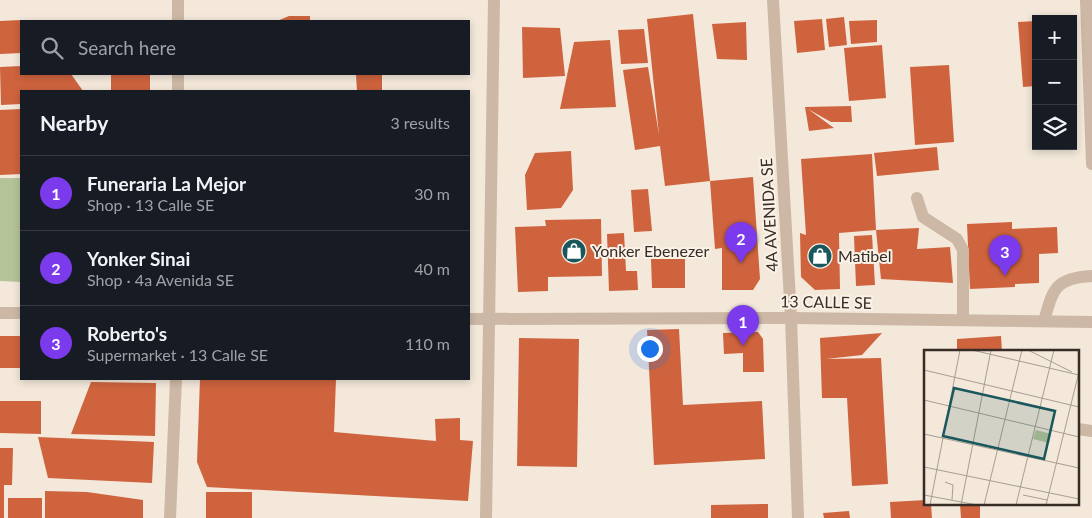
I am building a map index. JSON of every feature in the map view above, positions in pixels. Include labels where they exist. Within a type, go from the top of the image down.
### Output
[{"type":"street","points":[[178,0],[178,20]]},
{"type":"street","points":[[486,518],[487,320],[494,0]]},
{"type":"street","name":"4A AVENIDA SE","points":[[773,0],[792,318],[798,518]]},
{"type":"street","points":[[1086,0],[1092,164]]},
{"type":"street","points":[[178,75],[178,90]]},
{"type":"street","points":[[917,198],[923,218],[957,239],[963,250],[963,320]]},
{"type":"street","points":[[1044,321],[1052,293],[1065,282],[1078,277],[1092,276]]},
{"type":"street","points":[[0,313],[20,313]]},
{"type":"street","name":"13 CALLE SE","points":[[470,319],[792,318],[1092,322]]},
{"type":"street","points":[[170,518],[176,380]]},
{"type":"green space","points":[[0,178],[20,178],[20,282],[0,281]]},
{"type":"building","points":[[693,14],[710,181],[665,186],[660,146],[635,150],[623,70],[648,67],[659,135],[647,19]]},
{"type":"building","points":[[289,16],[310,16],[310,20],[279,20]]},
{"type":"building","points":[[844,17],[847,45],[829,47],[826,19]]},
{"type":"building","points":[[822,19],[825,50],[797,53],[794,21]]},
{"type":"building","points":[[20,20],[20,53],[0,54],[0,21]]},
{"type":"building","points":[[877,20],[877,42],[851,44],[849,21]]},
{"type":"building","points":[[1032,21],[1032,86],[1023,87],[1018,22]]},
{"type":"building","points":[[746,22],[747,60],[717,59],[712,24]]},
{"type":"building","points":[[522,27],[560,28],[565,76],[523,78]]},
{"type":"building","points":[[644,29],[648,63],[621,64],[618,30]]},
{"type":"building","points":[[610,40],[616,107],[560,109],[574,42]]},
{"type":"building","points":[[882,45],[886,98],[849,101],[844,48]]},
{"type":"building","points":[[949,65],[954,142],[915,145],[910,67]]},
{"type":"building","points":[[20,66],[20,75],[72,75],[82,90],[20,90],[20,104],[1,105],[0,67]]},
{"type":"building","points":[[111,75],[150,75],[150,90],[111,90]]},
{"type":"building","points":[[356,75],[382,75],[382,90],[357,90]]},
{"type":"building","points":[[851,106],[852,122],[831,122],[808,109],[834,128],[809,131],[805,107]]},
{"type":"building","points":[[20,109],[20,174],[0,175],[0,110]]},
{"type":"building","points":[[937,147],[939,170],[877,176],[874,153]]},
{"type":"building","points":[[571,151],[573,190],[561,208],[527,210],[525,175],[535,153]]},
{"type":"building","points":[[872,154],[876,230],[839,233],[840,289],[815,290],[801,277],[800,233],[806,235],[801,159]]},
{"type":"building","points":[[753,177],[760,279],[753,290],[722,290],[722,248],[715,249],[710,181]]},
{"type":"building","points":[[648,189],[652,231],[634,232],[631,190]]},
{"type":"building","name":"Yonker Ebenezer","points":[[601,219],[602,276],[548,277],[548,291],[518,292],[515,227],[546,226],[545,220]]},
{"type":"building","points":[[1012,222],[1012,229],[1057,227],[1058,253],[1039,254],[1039,283],[1015,284],[1015,287],[970,289],[967,224]]},
{"type":"building","points":[[919,228],[917,249],[950,247],[953,283],[881,279],[876,230]]},
{"type":"building","points":[[624,233],[626,271],[637,271],[638,290],[609,291],[607,234]]},
{"type":"building","points":[[872,235],[875,285],[856,286],[854,236]]},
{"type":"building","points":[[651,259],[685,259],[685,288],[652,288]]},
{"type":"building","points":[[679,329],[683,405],[762,401],[765,459],[654,465],[647,330]]},
{"type":"building","points":[[758,332],[763,339],[764,372],[743,372],[743,353],[724,354],[723,333]]},
{"type":"building","points":[[882,333],[862,355],[826,359],[881,358],[888,484],[852,486],[847,398],[822,398],[820,338]]},
{"type":"building","points":[[0,336],[20,336],[20,368],[0,368]]},
{"type":"building","points":[[1001,336],[1002,350],[957,350],[957,339]]},
{"type":"building","points":[[519,338],[579,339],[577,467],[517,466]]},
{"type":"building","points":[[200,380],[336,380],[334,432],[436,441],[435,419],[460,418],[460,440],[473,441],[468,501],[207,487],[197,462]]},
{"type":"building","points":[[91,382],[156,383],[155,436],[71,434]]},
{"type":"building","points":[[0,401],[41,401],[41,434],[0,433]]},
{"type":"building","points":[[38,437],[154,442],[152,483],[48,478]]},
{"type":"building","points":[[0,448],[13,448],[12,485],[4,485],[4,518],[0,518]]},
{"type":"building","points":[[45,491],[87,492],[143,500],[143,518],[45,518]]},
{"type":"building","points":[[206,492],[252,492],[252,518],[206,518]]},
{"type":"building","points":[[8,498],[42,498],[42,518],[8,518]]},
{"type":"building","points":[[924,500],[924,506],[931,506],[932,518],[891,518],[890,502]]},
{"type":"building","points":[[768,504],[768,518],[711,518],[711,505]]},
{"type":"building","points":[[960,506],[980,506],[980,518],[961,518]]},
{"type":"building","points":[[849,511],[850,518],[824,518],[823,513]]},
{"type":"place","name":"Yonker Ebenezer","points":[[574,251]]},
{"type":"place","name":"Matibel","points":[[820,256]]},
{"type":"place","name":"Yonker Sinai","points":[[741,263]]},
{"type":"place","name":"Roberto's","points":[[1005,276]]},
{"type":"place","name":"Funeraria La Mejor","points":[[743,346]]}]
